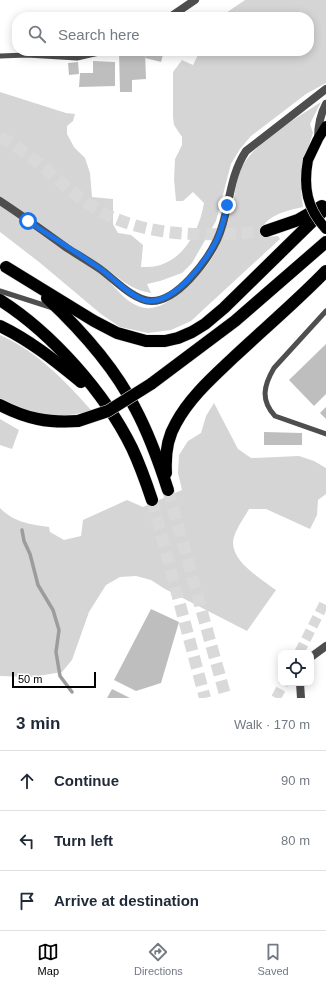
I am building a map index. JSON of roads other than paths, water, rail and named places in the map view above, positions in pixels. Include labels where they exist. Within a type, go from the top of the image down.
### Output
[{"type":"highway","points":[[266,231],[298,220],[326,203]]},
{"type":"highway","points":[[3,264],[87,317],[117,333],[146,341],[178,338],[205,324],[224,308],[326,208]]},
{"type":"highway","points":[[0,405],[15,413],[30,418],[52,422],[78,421],[108,411],[151,384],[235,321],[326,242]]},
{"type":"highway","points":[[3,264],[44,296],[103,357],[135,407],[155,450],[168,490],[165,462],[169,441],[175,424],[187,406],[218,373],[310,288],[326,271]]},
{"type":"highway","points":[[1,293],[30,322],[51,340],[71,361],[101,398],[117,421],[132,448],[146,481],[152,500]]},
{"type":"highway","points":[[0,326],[15,333],[42,350],[101,398]]},
{"type":"main road","points":[[326,126],[318,138],[308,160],[305,185],[312,210],[320,223],[326,229]]},
{"type":"street","points":[[177,12],[195,0]]},
{"type":"street","points":[[0,201],[102,270],[133,294],[143,300],[151,302],[160,300],[168,297],[183,284],[197,270],[210,253],[218,238],[223,222],[234,174],[246,152],[326,89]]},
{"type":"street","points":[[318,138],[318,123],[326,104]]},
{"type":"street","points":[[314,656],[326,646]]},
{"type":"street","points":[[300,686],[301,698]]},
{"type":"lane","points":[[0,56],[12,56]]},
{"type":"lane","points":[[44,56],[77,58],[86,56]]},
{"type":"lane","points":[[1,293],[59,310]]},
{"type":"lane","points":[[326,311],[274,368],[268,378],[265,389],[265,398],[269,409],[275,416],[326,434]]},
{"type":"waterway","points":[[22,530],[38,585],[53,610],[59,630],[56,652],[60,676],[72,692]]},
{"type":"tunnel","points":[[0,137],[22,150],[83,200],[103,213],[125,222],[147,229],[195,234],[266,231]]},
{"type":"tunnel","points":[[168,490],[226,698]]},
{"type":"tunnel","points":[[152,500],[205,698]]},
{"type":"tunnel","points":[[301,650],[326,600]]},
{"type":"tunnel","points":[[276,698],[282,686]]}]
